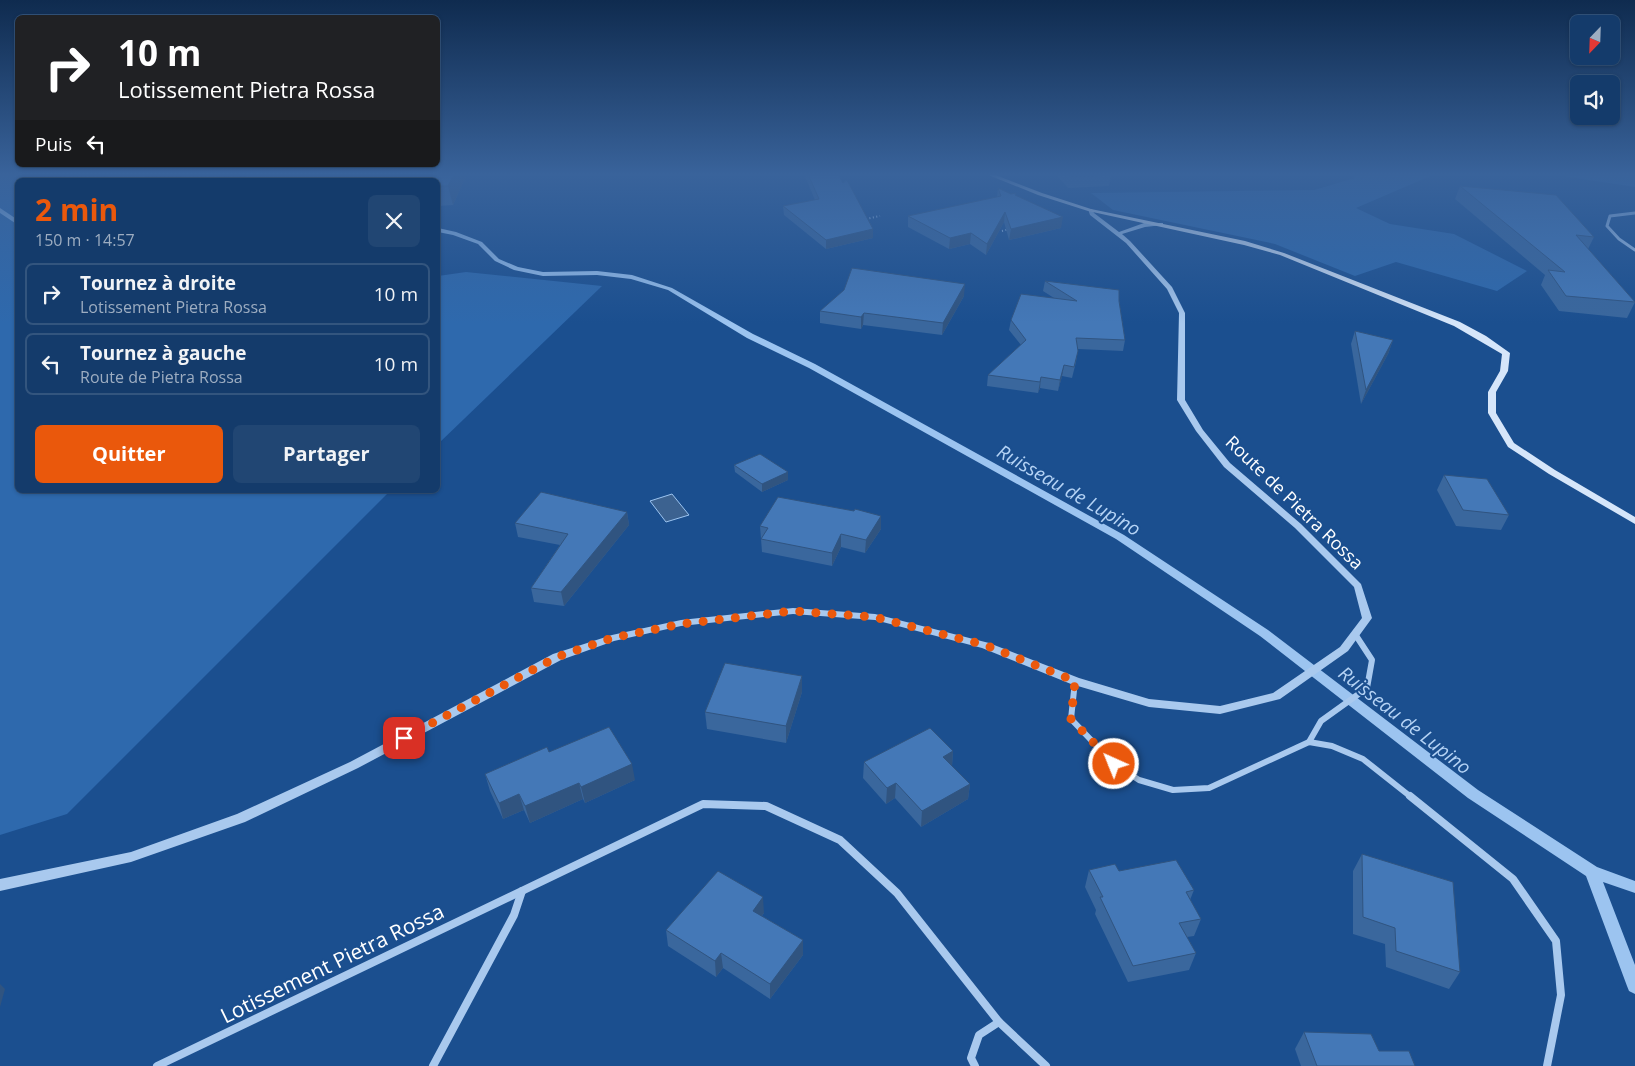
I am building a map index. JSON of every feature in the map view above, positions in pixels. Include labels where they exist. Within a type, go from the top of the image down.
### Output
[{"type":"main road","points":[[1162,224],[1282,254],[1457,324],[1484,338],[1506,353],[1504,371],[1492,392],[1492,413],[1511,445],[1552,472],[1635,521]]},
{"type":"street","name":"Route de Pietra Rossa","points":[[0,885],[131,857],[241,818],[354,765],[557,657],[612,638],[681,624],[793,611],[874,617],[985,645],[1075,681],[1149,703],[1220,710],[1276,696],[1344,649],[1368,618],[1358,586],[1298,526],[1227,465],[1200,431],[1181,400],[1182,313],[1170,288],[1128,242],[1105,224]]},
{"type":"street","points":[[1118,234],[1144,225],[1162,224]]},
{"type":"street","points":[[1608,224],[1607,226],[1619,239],[1635,250]]},
{"type":"street","points":[[1309,742],[1321,721],[1367,688],[1372,660],[1355,634]]},
{"type":"street","points":[[1075,681],[1071,719],[1114,764],[1139,780],[1173,790],[1209,788],[1309,742],[1332,746],[1363,759],[1513,879],[1556,941],[1561,995],[1547,1066]]},
{"type":"street","name":"Lotissement Pietra Rossa","points":[[157,1066],[703,804],[766,806],[840,840],[890,886],[999,1022],[1046,1066]]},
{"type":"street","points":[[433,1066],[514,914],[522,891]]},
{"type":"street","points":[[975,1066],[971,1058],[979,1035],[999,1022]]},
{"type":"path","points":[[1002,231],[1018,227]]},
{"type":"shaded area","points":[[0,224],[15,224],[15,493],[388,493],[67,814],[0,835]]},
{"type":"shaded area","points":[[1178,224],[1389,224],[1454,234],[1527,271],[1497,291],[1396,262],[1355,276],[1275,244]]},
{"type":"shaded area","points":[[466,272],[602,286],[440,442],[440,276]]},
{"type":"shaded area","points":[[672,494],[689,515],[666,522],[650,501]]},
{"type":"building","points":[[805,224],[870,224],[873,229],[826,240]]},
{"type":"building","points":[[923,224],[998,224],[987,244],[971,233],[950,238]]},
{"type":"building","points":[[1009,224],[1034,224],[1011,229]]},
{"type":"building","points":[[1506,224],[1582,224],[1594,237],[1576,235],[1635,302],[1566,296],[1548,270],[1565,272]]},
{"type":"building","points":[[852,268],[965,284],[943,323],[864,313],[861,317],[820,311],[844,290]]},
{"type":"building","points":[[1045,281],[1119,290],[1125,340],[1076,338],[1078,351],[1074,367],[1064,365],[1060,380],[1041,377],[1040,382],[988,375],[1026,340],[1011,320],[1021,294],[1077,301]]},
{"type":"building","points":[[1355,331],[1393,340],[1366,390]]},
{"type":"building","points":[[760,454],[788,472],[762,484],[734,465]]},
{"type":"building","points":[[1444,475],[1487,479],[1509,515],[1463,510]]},
{"type":"building","points":[[541,492],[627,512],[561,592],[531,588],[568,534],[515,523]]},
{"type":"building","points":[[778,497],[854,511],[855,509],[881,516],[866,540],[841,534],[832,553],[761,539],[768,528],[760,526]]},
{"type":"building","points":[[725,663],[802,676],[786,726],[705,712]]},
{"type":"building","points":[[609,727],[632,764],[581,787],[579,783],[525,806],[519,794],[499,803],[485,774],[547,747],[549,752]]},
{"type":"building","points":[[930,728],[953,751],[943,757],[970,784],[922,811],[896,783],[887,788],[864,762]]},
{"type":"building","points":[[1362,854],[1453,882],[1460,972],[1396,951],[1395,928],[1363,917]]},
{"type":"building","points":[[1176,860],[1194,890],[1186,892],[1201,919],[1179,923],[1196,953],[1133,966],[1089,870],[1115,864],[1119,871]]},
{"type":"building","points":[[718,871],[763,897],[753,911],[803,940],[770,984],[721,953],[715,961],[666,930]]},
{"type":"building","points":[[1304,1032],[1371,1034],[1379,1051],[1409,1051],[1415,1066],[1317,1066]]},
{"type":"waterway","name":"Ruisseau de Lupino","points":[[440,230],[454,233],[480,243],[497,260],[516,269],[543,274],[597,273],[632,277],[670,289],[750,336],[812,366],[1120,537],[1264,633],[1473,794],[1592,872]]},
{"type":"waterway","name":"Ruisseau de Lupino","points":[[1592,872],[1635,887]]},
{"type":"waterway","points":[[1592,872],[1635,986]]},
{"type":"route","points":[[404,738],[557,657],[612,638],[681,624],[793,611],[874,617],[985,645],[1075,681],[1071,719],[1114,764]]}]
